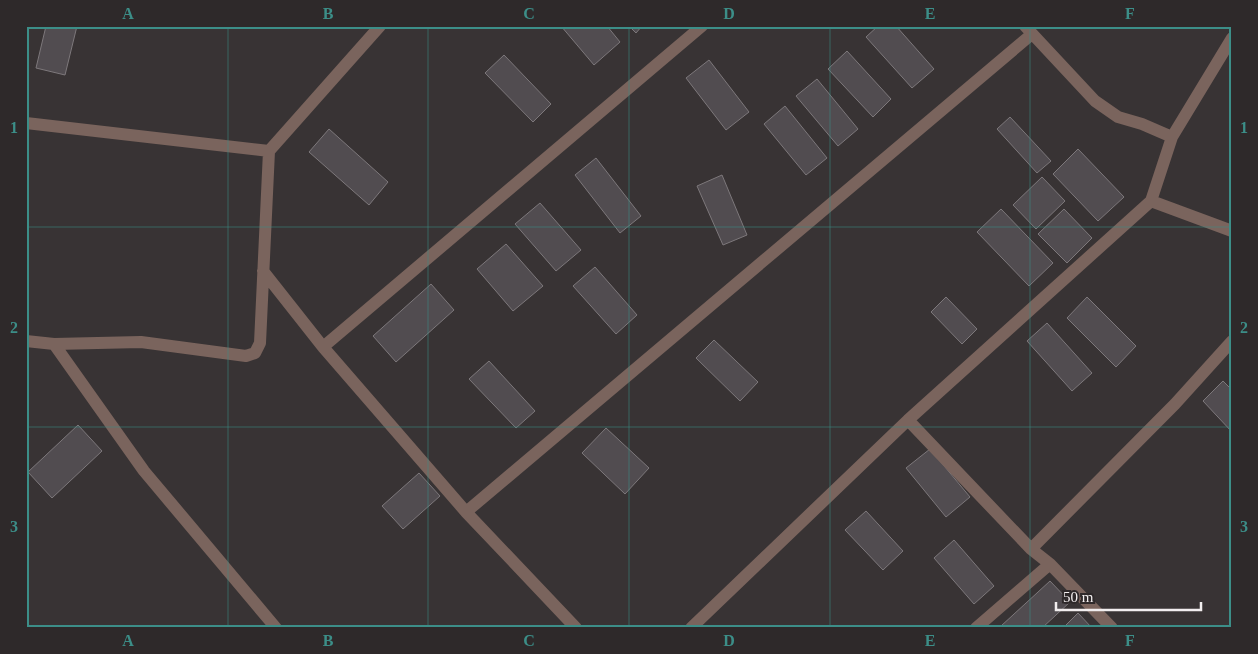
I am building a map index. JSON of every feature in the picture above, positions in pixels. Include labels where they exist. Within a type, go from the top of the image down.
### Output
[{"type":"street","points":[[26,341],[54,344],[141,342],[246,356],[255,353],[260,343],[270,151],[380,26]]},
{"type":"street","points":[[323,347],[702,26]]},
{"type":"street","points":[[466,512],[1029,30],[1095,102],[1118,118],[1142,124],[1172,137]]},
{"type":"street","points":[[691,628],[908,420],[1151,201],[1172,137],[1232,38]]},
{"type":"street","points":[[26,123],[270,151]]},
{"type":"street","points":[[1151,201],[1232,231]]},
{"type":"street","points":[[263,271],[323,347],[466,512],[576,628]]},
{"type":"street","points":[[1031,549],[1175,404],[1232,341]]},
{"type":"street","points":[[54,344],[144,471],[276,628]]},
{"type":"street","points":[[908,420],[1031,549],[1050,564],[1112,628]]},
{"type":"street","points":[[976,628],[1050,564]]},
{"type":"building","points":[[46,26],[77,26],[65,75],[36,68]]},
{"type":"building","points":[[561,26],[607,26],[620,42],[594,65]]},
{"type":"building","points":[[629,26],[642,26],[636,33]]},
{"type":"building","points":[[878,26],[896,26],[934,69],[912,88],[866,37]]},
{"type":"building","points":[[847,51],[891,99],[873,117],[828,69]]},
{"type":"building","points":[[504,55],[551,104],[533,122],[485,73]]},
{"type":"building","points":[[709,60],[749,112],[726,130],[686,78]]},
{"type":"building","points":[[817,79],[858,129],[838,146],[796,96]]},
{"type":"building","points":[[785,106],[827,158],[806,175],[764,124]]},
{"type":"building","points":[[1010,117],[1051,161],[1037,173],[997,129]]},
{"type":"building","points":[[329,129],[388,182],[369,205],[309,152]]},
{"type":"building","points":[[1078,149],[1124,197],[1098,221],[1053,174]]},
{"type":"building","points":[[596,158],[641,216],[620,233],[575,175]]},
{"type":"building","points":[[722,175],[747,235],[723,245],[697,186]]},
{"type":"building","points":[[1042,177],[1065,201],[1036,229],[1013,205]]},
{"type":"building","points":[[540,203],[581,250],[556,271],[515,224]]},
{"type":"building","points":[[1001,209],[1053,263],[1029,286],[977,232]]},
{"type":"building","points":[[1064,209],[1092,238],[1067,263],[1038,234]]},
{"type":"building","points":[[506,244],[543,286],[513,311],[477,269]]},
{"type":"building","points":[[595,267],[637,315],[616,334],[573,286]]},
{"type":"building","points":[[431,284],[454,310],[396,362],[373,336]]},
{"type":"building","points":[[946,297],[977,329],[962,344],[931,312]]},
{"type":"building","points":[[1087,297],[1136,346],[1116,367],[1067,318]]},
{"type":"building","points":[[1047,323],[1092,373],[1072,391],[1027,341]]},
{"type":"building","points":[[714,340],[758,382],[740,401],[696,358]]},
{"type":"building","points":[[489,361],[535,411],[516,428],[469,379]]},
{"type":"building","points":[[1223,381],[1232,390],[1232,432],[1203,401]]},
{"type":"building","points":[[78,425],[102,451],[52,498],[28,472]]},
{"type":"building","points":[[606,428],[649,468],[625,494],[582,453]]},
{"type":"building","points":[[930,449],[970,497],[946,517],[906,468]]},
{"type":"building","points":[[419,473],[440,496],[403,529],[382,506]]},
{"type":"building","points":[[866,511],[903,551],[883,570],[845,530]]},
{"type":"building","points":[[954,540],[994,586],[974,604],[934,558]]},
{"type":"building","points":[[1050,581],[1070,602],[1042,628],[1003,628],[1001,626]]},
{"type":"building","points":[[1078,613],[1092,628],[1063,628]]}]
